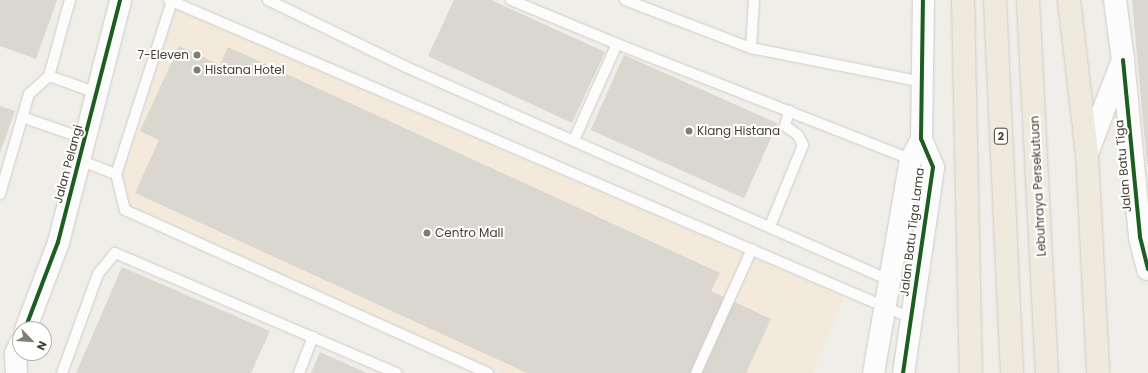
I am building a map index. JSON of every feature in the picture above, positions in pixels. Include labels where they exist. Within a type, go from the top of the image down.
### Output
[{"type":"highway","points":[[963,0],[971,373]]},
{"type":"highway","name":"2","points":[[995,0],[1012,373]]},
{"type":"highway","name":"Lebuhraya Persekutuan","points":[[1028,0],[1047,373]]},
{"type":"highway","points":[[1069,0],[1087,153],[1098,373]]},
{"type":"street","name":"Jalan Pelangi","points":[[28,321],[58,242],[120,0]]},
{"type":"street","name":"Jalan Batu Tiga Lama","points":[[903,373],[933,167],[921,139],[923,0]]},
{"type":"street","name":"Jalan Batu Tiga","points":[[1115,0],[1123,60],[1140,237],[1148,269]]},
{"type":"street","name":"Jalan Batu Tiga","points":[[1087,153],[1123,60]]},
{"type":"street","name":"Jalan Batu Tiga Lama","points":[[873,373],[910,159],[921,139]]},
{"type":"street","points":[[16,361],[16,373]]},
{"type":"lane","points":[[0,194],[29,94],[49,76],[70,0]]},
{"type":"lane","points":[[268,0],[406,67],[770,226],[889,280]]},
{"type":"lane","points":[[511,0],[617,44],[933,167]]},
{"type":"lane","points":[[624,0],[751,48],[923,82]]},
{"type":"lane","points":[[751,48],[754,0]]},
{"type":"lane","points":[[488,373],[125,210],[116,174],[170,1],[752,249],[884,308],[911,318]]},
{"type":"lane","points":[[574,140],[617,44]]},
{"type":"lane","points":[[49,76],[97,93]]},
{"type":"lane","points":[[770,226],[803,145],[798,135],[784,126],[789,111]]},
{"type":"lane","points":[[22,117],[85,139]]},
{"type":"lane","points":[[79,160],[116,174]]},
{"type":"lane","points":[[696,373],[752,249]]},
{"type":"lane","points":[[62,373],[98,274],[115,253],[396,373]]},
{"type":"lane","points":[[299,373],[313,337]]},
{"type":"shaded area","name":"Centro Mall","points":[[176,9],[845,297],[813,373],[501,373],[131,206],[123,174]]},
{"type":"building","points":[[0,0],[57,0],[36,59],[0,46]]},
{"type":"building","points":[[454,0],[491,0],[605,52],[572,123],[428,56]]},
{"type":"building","points":[[1132,0],[1148,0],[1148,164],[1147,164]]},
{"type":"building","name":"Centro Mall","points":[[179,46],[220,65],[228,47],[720,273],[711,291],[771,319],[746,373],[527,373],[135,193],[159,140],[140,131]]},
{"type":"building","points":[[624,55],[777,123],[744,198],[591,130]]},
{"type":"building","points":[[0,106],[15,111],[0,153]]},
{"type":"building","points":[[122,267],[270,331],[251,373],[76,373]]},
{"type":"building","points":[[320,352],[367,373],[311,373]]},
{"type":"cycle path","points":[[28,321],[58,242],[120,0]]},
{"type":"cycle path","points":[[903,373],[933,167],[921,139],[923,0]]},
{"type":"cycle path","points":[[1123,60],[1140,237],[1148,269]]},
{"type":"place","name":"7-Eleven","points":[[197,55]]},
{"type":"place","name":"Histana Hotel","points":[[197,70]]},
{"type":"place","name":"Klang Histana","points":[[689,131]]},
{"type":"place","name":"Centro Mall","points":[[427,233]]}]
